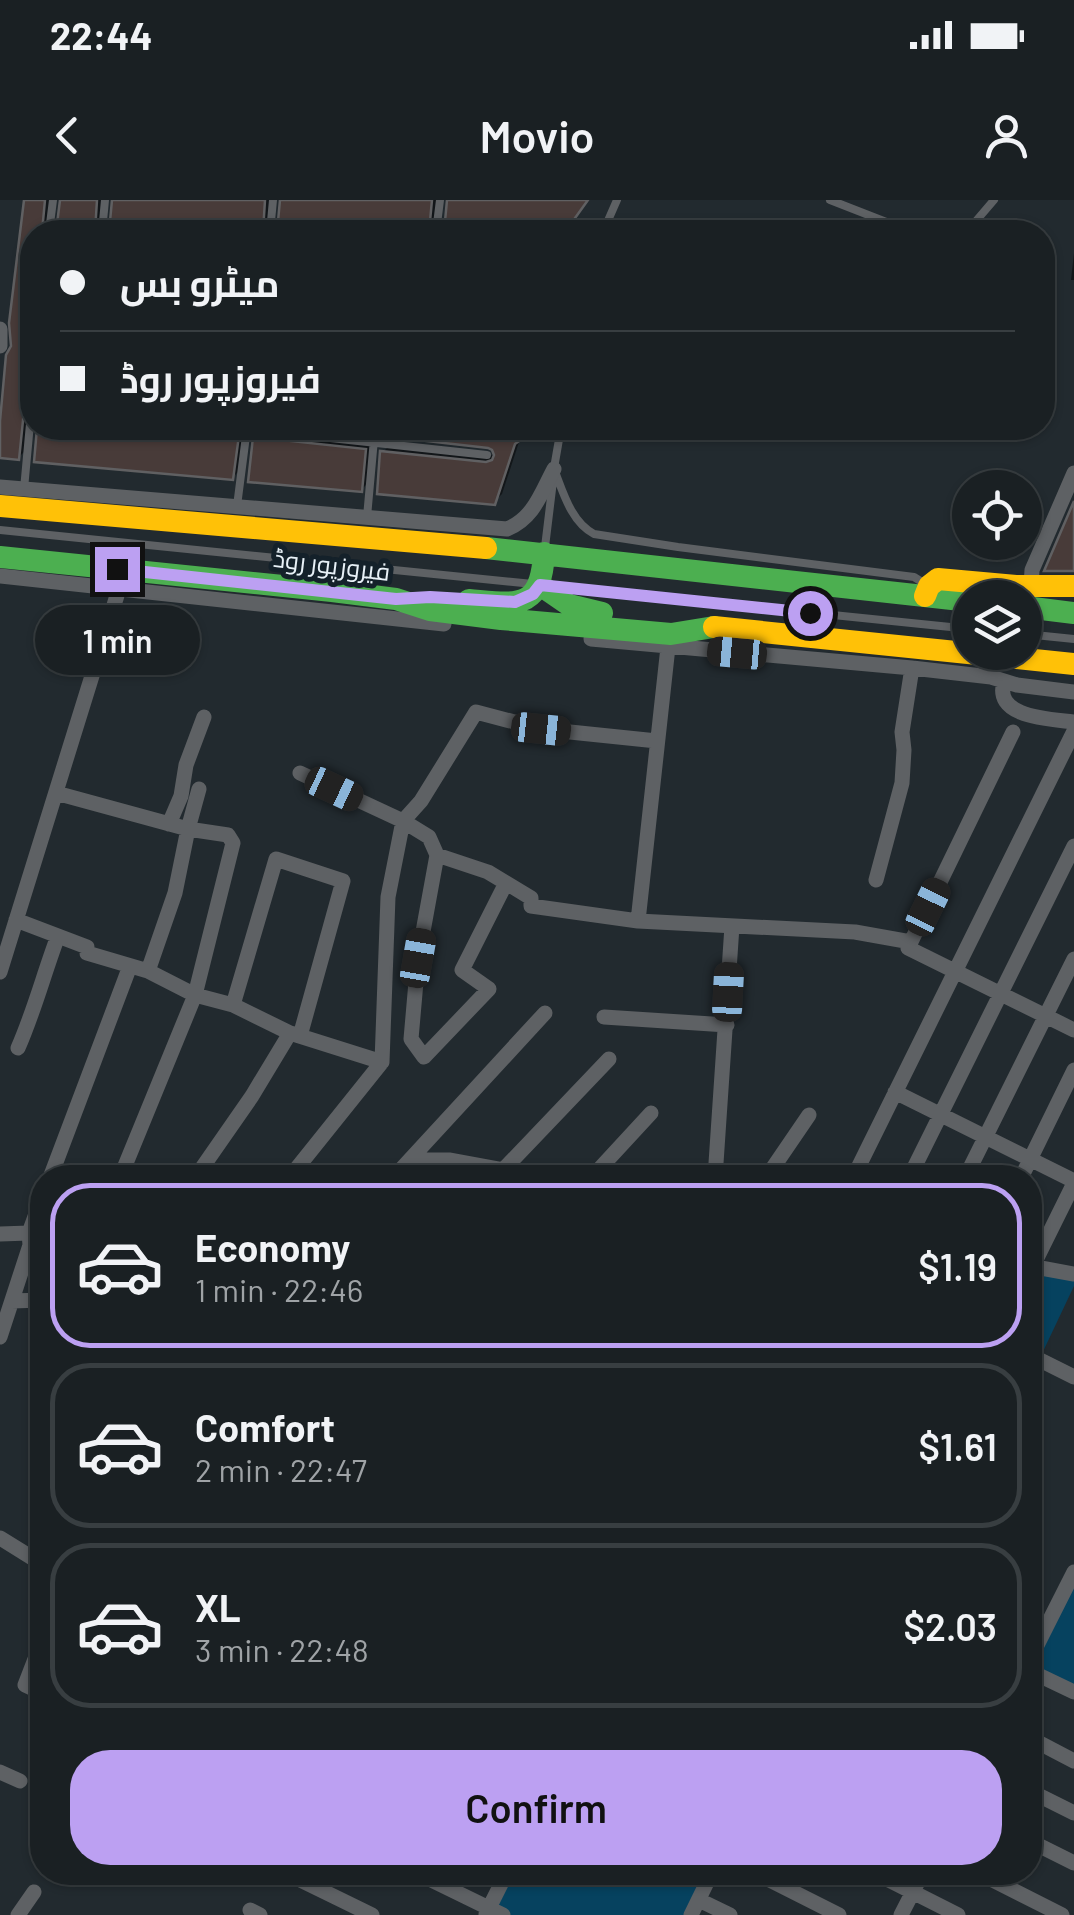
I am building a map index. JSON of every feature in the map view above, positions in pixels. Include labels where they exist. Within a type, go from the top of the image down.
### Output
[{"type":"main road","name":"فیروزپور روڈ","points":[[0,506],[447,534],[544,553],[952,599]]},
{"type":"main road","points":[[396,599],[515,602],[533,594],[540,585],[544,553]]},
{"type":"main road","name":"فیروزپور روڈ","points":[[0,556],[316,600],[396,599],[430,610],[518,621],[671,634],[712,627],[843,652],[1074,664]]},
{"type":"main road","points":[[925,596],[928,586],[938,578],[952,581]]},
{"type":"main road","points":[[540,585],[562,603],[582,611],[712,627]]},
{"type":"main road","points":[[1042,593],[1074,586]]},
{"type":"main road","points":[[1042,601],[1074,613]]},
{"type":"street","points":[[0,329],[0,346]]},
{"type":"street","points":[[0,487],[367,517],[447,534],[507,529],[522,522],[554,469]]},
{"type":"street","points":[[1030,580],[1074,473]]},
{"type":"street","points":[[0,576],[119,589],[316,600],[668,647],[843,652],[912,668],[1074,692]]},
{"type":"street","points":[[0,972],[119,589]]},
{"type":"street","points":[[638,921],[668,647]]},
{"type":"street","points":[[876,880],[902,783],[902,732],[912,668]]},
{"type":"street","points":[[1004,682],[1005,701],[1014,709],[1074,722]]},
{"type":"street","points":[[299,1165],[382,1062],[388,896],[403,821],[421,801],[476,712],[541,729],[656,741]]},
{"type":"street","points":[[170,824],[204,717]]},
{"type":"street","points":[[859,1165],[1074,731]]},
{"type":"street","points":[[1013,732],[908,948],[1074,1030]]},
{"type":"street","points":[[300,773],[429,837],[436,855],[418,958],[412,1040],[424,1057],[489,988],[462,970],[506,883]]},
{"type":"street","points":[[148,971],[175,894],[199,790]]},
{"type":"street","points":[[56,793],[188,830],[228,836],[232,843],[195,996],[125,1165]]},
{"type":"street","points":[[915,1165],[1074,846]]},
{"type":"street","points":[[436,855],[488,872],[531,898],[531,906],[638,921],[854,932],[911,942]]},
{"type":"street","points":[[203,1165],[295,1034],[343,881],[276,858],[233,1004]]},
{"type":"street","points":[[16,920],[87,947],[87,953],[148,971],[195,996],[233,1004],[295,1034],[382,1062]]},
{"type":"street","points":[[716,1165],[732,926]]},
{"type":"street","points":[[18,1048],[58,936]]},
{"type":"street","points":[[971,1165],[1074,959]]},
{"type":"street","points":[[55,1165],[130,966]]},
{"type":"street","points":[[405,1165],[544,1013]]},
{"type":"street","points":[[604,1018],[727,1025]]},
{"type":"street","points":[[501,1165],[609,1059]]},
{"type":"street","points":[[1028,1165],[1074,1070]]},
{"type":"street","points":[[895,1092],[1040,1165]]},
{"type":"street","points":[[603,1165],[651,1113]]},
{"type":"street","points":[[775,1165],[809,1116]]},
{"type":"street","points":[[410,1160],[450,1160],[468,1165]]},
{"type":"street","points":[[1042,1166],[1074,1182],[1042,1245]]},
{"type":"street","points":[[0,1234],[29,1233],[30,1244],[0,1337]]},
{"type":"street","points":[[1042,1268],[1074,1274]]},
{"type":"street","points":[[12,1301],[30,1300]]},
{"type":"street","points":[[1042,1361],[1074,1377]]},
{"type":"street","points":[[0,1538],[30,1554]]},
{"type":"street","points":[[1042,1635],[1074,1572]]},
{"type":"street","points":[[1042,1677],[1074,1692]]},
{"type":"street","points":[[1042,1744],[1074,1760]]},
{"type":"street","points":[[0,1772],[20,1781]]},
{"type":"street","points":[[1042,1797],[1074,1812]]},
{"type":"street","points":[[1042,1847],[1074,1863]]},
{"type":"street","points":[[311,1885],[372,1915]]},
{"type":"street","points":[[439,1885],[492,1913],[502,1885]]},
{"type":"street","points":[[691,1915],[706,1885]]},
{"type":"street","points":[[780,1885],[839,1915]]},
{"type":"street","points":[[898,1885],[958,1915]]},
{"type":"street","points":[[901,1915],[916,1885]]},
{"type":"street","points":[[1003,1885],[1062,1915]]},
{"type":"street","points":[[18,1915],[34,1892]]},
{"type":"street","points":[[699,1900],[730,1915]]},
{"type":"lane","points":[[830,200],[884,220]]},
{"type":"lane","points":[[976,220],[994,200]]},
{"type":"lane","points":[[24,489],[29,440]]},
{"type":"lane","points":[[238,506],[246,440]]},
{"type":"lane","points":[[342,440],[487,455]]},
{"type":"lane","points":[[367,517],[374,440]]},
{"type":"lane","points":[[544,553],[559,440]]},
{"type":"lane","points":[[554,469],[578,520],[594,534],[914,577],[922,582],[925,596]]},
{"type":"lane","points":[[0,530],[952,627]]},
{"type":"lane","points":[[1042,636],[1074,640]]},
{"type":"shaded area","points":[[1042,1268],[1074,1274],[1074,1286],[1042,1354]]},
{"type":"shaded area","points":[[1074,1572],[1074,1692],[1042,1677],[1042,1644]]},
{"type":"shaded area","points":[[501,1885],[706,1885],[691,1915],[504,1915],[489,1908]]},
{"type":"building","points":[[24,200],[45,200],[43,220],[22,220]]},
{"type":"building","points":[[60,200],[97,200],[96,220],[58,220]]},
{"type":"building","points":[[112,200],[265,200],[264,220],[110,220]]},
{"type":"building","points":[[280,200],[432,200],[430,220],[278,220]]},
{"type":"building","points":[[447,200],[588,200],[574,220],[445,220]]},
{"type":"building","points":[[20,233],[19,460],[0,458],[6,355],[11,346],[9,323]]},
{"type":"building","points":[[36,440],[238,440],[233,480],[34,462]]},
{"type":"building","points":[[253,440],[366,449],[362,492],[248,482]]},
{"type":"building","points":[[417,440],[520,440],[515,444],[495,505],[377,494],[380,451],[486,462],[494,455],[488,448]]},
{"type":"building","points":[[1074,501],[1074,571],[1044,571]]},
{"type":"traffic: fast","points":[[486,548],[952,599]]},
{"type":"traffic: fast","points":[[469,600],[523,600],[538,585],[544,553]]},
{"type":"traffic: fast","points":[[0,557],[332,591],[501,619],[671,634],[714,627]]},
{"type":"traffic: fast","points":[[540,585],[569,605],[602,613]]},
{"type":"traffic: fast","points":[[1042,609],[1074,613]]},
{"type":"traffic: slow","points":[[0,506],[486,548]]},
{"type":"traffic: slow","points":[[925,596],[938,579],[1074,586]]},
{"type":"traffic: slow","points":[[714,627],[1074,664]]},
{"type":"route","points":[[117,569],[396,599],[515,602],[533,594],[540,585],[810,613]]}]
